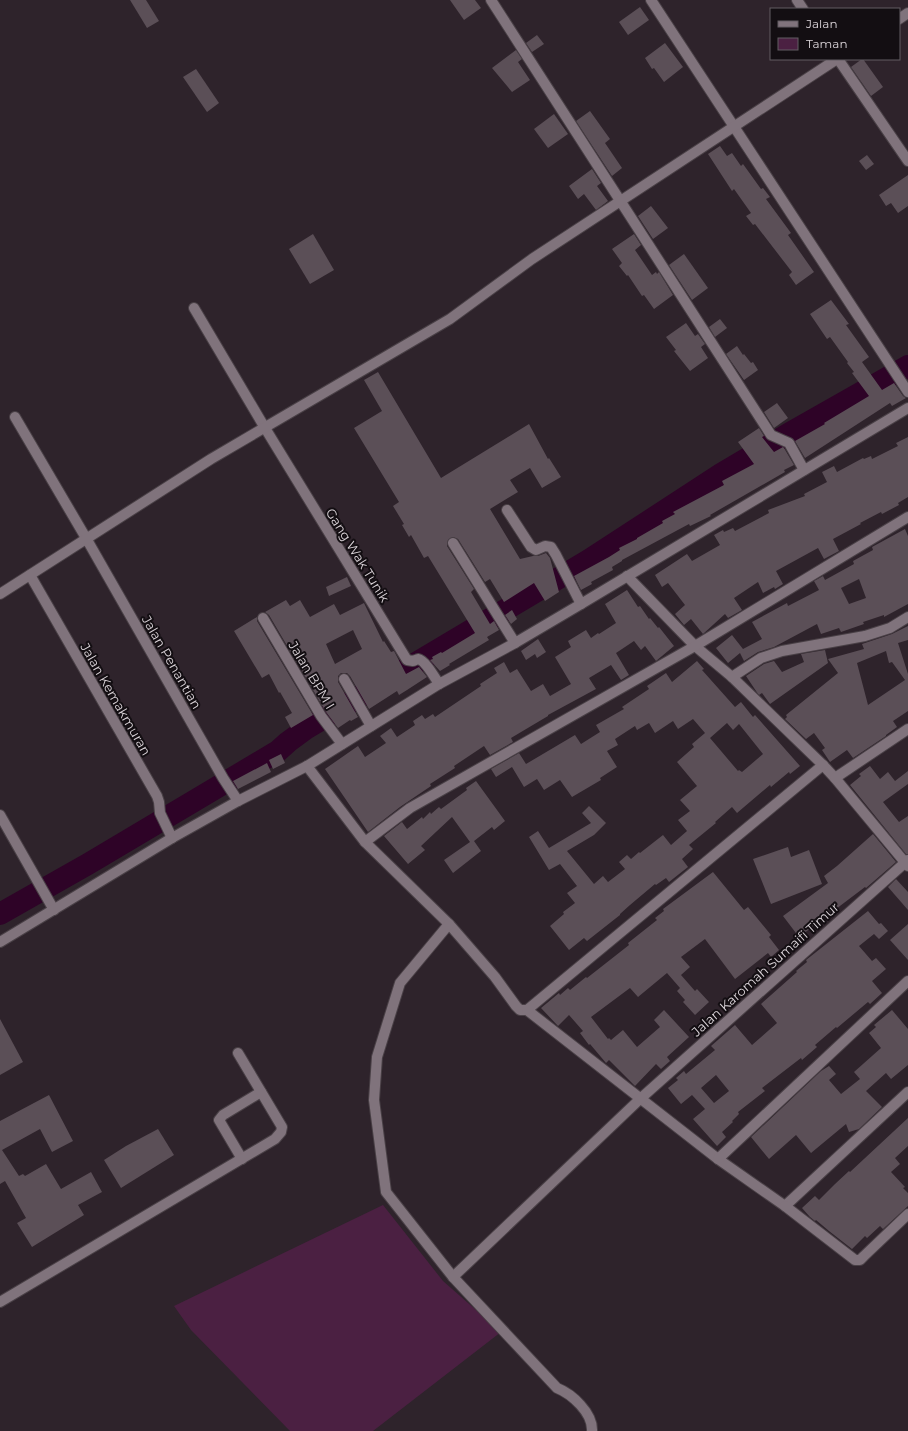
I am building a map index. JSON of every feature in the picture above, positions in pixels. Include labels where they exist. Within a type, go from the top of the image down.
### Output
[{"type":"street","points":[[491,0],[770,435],[789,443],[804,470]]},
{"type":"street","points":[[651,0],[908,392]]},
{"type":"street","points":[[0,594],[30,575],[84,534],[211,459],[263,424],[450,319],[619,198],[733,124],[836,60]]},
{"type":"street","points":[[839,60],[908,161]]},
{"type":"street","points":[[194,308],[263,424]]},
{"type":"street","points":[[0,942],[172,838],[238,801],[307,766],[439,684],[581,604],[908,408]]},
{"type":"street","name":"Jalan Penantian","points":[[14,417],[84,534],[225,782],[238,801]]},
{"type":"street","name":"Gang Wak Tunik","points":[[263,424],[407,660],[413,661],[417,659],[423,662],[439,684]]},
{"type":"street","points":[[507,510],[531,547],[536,550],[545,546],[551,547],[581,604]]},
{"type":"street","points":[[365,842],[410,808],[695,646],[908,517]]},
{"type":"street","points":[[453,544],[515,642]]},
{"type":"street","name":"Jalan Kemakmuran","points":[[30,575],[157,796],[160,813],[172,838]]},
{"type":"street","points":[[627,576],[695,646],[732,677],[823,765],[907,863]]},
{"type":"street","points":[[732,677],[761,658],[782,651],[809,645],[865,636],[890,628],[908,617]]},
{"type":"street","name":"Jalan BPM I","points":[[263,618],[324,719],[342,744]]},
{"type":"street","points":[[344,679],[371,726]]},
{"type":"street","points":[[835,778],[908,729]]},
{"type":"street","points":[[526,1010],[823,765]]},
{"type":"street","points":[[307,766],[365,842],[449,924],[495,977],[520,1010],[526,1010],[718,1158],[786,1206],[855,1260],[860,1260],[908,1214]]},
{"type":"street","points":[[0,815],[54,910]]},
{"type":"street","name":"Jalan Karomah Sumaifi Timur","points":[[453,1277],[640,1099],[907,863]]},
{"type":"street","points":[[449,924],[400,983],[377,1057],[374,1100],[386,1192],[453,1277],[557,1388],[567,1392],[581,1406],[588,1416],[592,1431]]},
{"type":"street","points":[[718,1158],[908,981]]},
{"type":"street","points":[[0,1302],[275,1139],[281,1132],[282,1127],[238,1053]]},
{"type":"street","points":[[242,1159],[219,1120],[223,1115],[261,1092]]},
{"type":"street","points":[[786,1206],[908,1092]]},
{"type":"green space","points":[[383,1205],[443,1281],[501,1332],[373,1431],[290,1431],[191,1330],[174,1306]]},
{"type":"building","points":[[130,0],[146,0],[159,21],[147,28]]},
{"type":"building","points":[[450,0],[475,0],[481,8],[464,20]]},
{"type":"building","points":[[640,7],[649,20],[628,35],[619,22]]},
{"type":"building","points":[[537,35],[544,44],[532,52],[526,43]]},
{"type":"building","points":[[665,43],[683,67],[664,82],[654,68],[652,69],[645,58]]},
{"type":"building","points":[[516,50],[522,59],[518,62],[530,80],[512,92],[492,68]]},
{"type":"building","points":[[861,60],[864,60],[883,87],[871,96],[851,67]]},
{"type":"building","points":[[196,69],[219,103],[207,112],[183,77]]},
{"type":"building","points":[[590,111],[610,139],[605,143],[622,168],[612,176],[576,121]]},
{"type":"building","points":[[554,114],[568,134],[548,148],[534,129]]},
{"type":"building","points":[[720,146],[727,156],[732,153],[741,166],[743,164],[761,189],[763,188],[770,197],[766,199],[791,233],[788,235],[814,272],[796,285],[789,275],[792,272],[755,224],[753,225],[746,216],[751,213],[734,189],[732,191],[708,154]]},
{"type":"building","points":[[867,155],[874,164],[866,170],[859,161]]},
{"type":"building","points":[[592,169],[601,183],[597,186],[608,201],[596,210],[584,194],[578,199],[569,186]]},
{"type":"building","points":[[908,175],[908,206],[898,213],[891,203],[886,206],[879,195]]},
{"type":"building","points":[[651,206],[668,228],[653,239],[638,216]]},
{"type":"building","points":[[313,234],[334,270],[310,284],[289,249]]},
{"type":"building","points":[[634,234],[641,245],[635,250],[652,275],[659,272],[673,295],[654,309],[644,295],[642,296],[628,275],[627,276],[619,266],[622,263],[612,249]]},
{"type":"building","points":[[684,254],[708,288],[692,300],[669,265]]},
{"type":"building","points":[[831,300],[849,324],[846,325],[869,357],[862,362],[882,390],[894,383],[906,398],[892,406],[890,403],[805,458],[795,441],[869,396],[852,373],[854,372],[847,363],[848,362],[830,337],[827,339],[810,314]]},
{"type":"building","points":[[720,319],[727,328],[715,337],[709,327]]},
{"type":"building","points":[[686,323],[695,336],[698,334],[705,344],[701,347],[708,358],[690,371],[674,351],[676,350],[666,337]]},
{"type":"building","points":[[737,346],[751,363],[753,362],[758,370],[744,380],[726,354]]},
{"type":"building","points":[[378,372],[441,478],[529,424],[548,459],[549,458],[561,477],[542,488],[530,468],[510,480],[518,492],[490,509],[520,559],[546,553],[550,558],[559,592],[545,601],[534,583],[504,602],[490,579],[485,582],[458,539],[453,537],[448,540],[447,546],[474,589],[471,592],[490,624],[494,621],[499,630],[487,637],[489,640],[440,671],[430,660],[433,659],[432,657],[441,652],[442,653],[475,633],[428,556],[424,558],[411,535],[409,537],[402,525],[404,524],[393,506],[399,502],[354,428],[382,411],[364,380]]},
{"type":"building","points":[[777,403],[788,418],[774,428],[764,412]]},
{"type":"building","points":[[759,428],[764,436],[762,437],[774,452],[783,447],[794,465],[784,470],[785,472],[710,515],[711,516],[690,526],[689,524],[622,560],[612,567],[613,570],[591,582],[592,584],[581,590],[574,576],[609,557],[620,550],[619,548],[663,523],[662,521],[675,514],[673,512],[724,485],[722,481],[754,464],[738,442]]},
{"type":"building","points":[[908,437],[908,497],[898,503],[899,505],[882,514],[881,512],[833,539],[839,551],[824,559],[818,548],[776,571],[783,584],[775,589],[774,587],[763,593],[758,582],[734,598],[742,610],[728,618],[725,614],[703,634],[691,619],[684,625],[675,614],[685,605],[668,583],[662,587],[655,575],[687,554],[692,561],[720,545],[714,535],[723,530],[724,532],[733,528],[735,531],[769,513],[768,510],[805,496],[804,494],[827,482],[822,472],[834,466],[837,472],[863,458],[864,459],[871,456],[872,459],[898,446],[896,443]]},
{"type":"building","points":[[905,529],[908,536],[908,604],[884,617],[884,615],[863,622],[864,624],[841,632],[839,628],[821,634],[817,624],[774,647],[758,652],[744,661],[740,653],[728,663],[716,648],[732,635],[743,649],[762,639],[752,622],[787,603],[788,606],[819,590],[814,581],[823,576],[825,580],[854,564],[853,561],[873,550],[872,547]],"holes":[[[859,579],[866,598],[849,604],[841,588]]]},
{"type":"building","points":[[347,577],[351,586],[329,596],[326,587]]},
{"type":"building","points":[[627,590],[638,607],[640,606],[649,619],[650,618],[658,628],[659,627],[674,646],[656,661],[645,646],[641,650],[634,641],[616,653],[629,675],[621,680],[611,665],[589,678],[596,689],[548,715],[511,738],[513,742],[490,755],[484,746],[454,766],[455,768],[430,784],[431,786],[400,807],[368,832],[325,769],[358,746],[365,757],[386,743],[380,736],[391,728],[397,737],[415,725],[413,721],[422,715],[425,719],[433,714],[435,717],[481,686],[480,684],[497,673],[494,668],[504,662],[510,673],[517,669],[531,691],[543,684],[550,696],[571,684],[555,657],[571,647],[568,641],[586,630],[591,638],[616,623],[605,604]]},
{"type":"building","points":[[286,600],[290,606],[300,600],[310,617],[334,604],[340,615],[364,603],[383,642],[384,641],[391,652],[394,651],[406,674],[419,667],[427,677],[399,695],[397,691],[369,709],[350,676],[347,673],[341,673],[338,676],[338,682],[358,717],[351,721],[350,720],[338,728],[326,712],[269,615],[265,612]],"holes":[[[353,630],[362,649],[335,664],[326,644]]]},
{"type":"building","points":[[512,610],[517,619],[511,624],[505,615]]},
{"type":"building","points":[[257,617],[257,621],[313,715],[291,728],[285,717],[292,713],[280,692],[279,693],[269,674],[262,678],[234,631]]},
{"type":"building","points":[[908,626],[908,640],[898,643],[908,674],[908,711],[893,721],[897,727],[853,758],[847,750],[830,762],[822,750],[825,748],[814,733],[806,739],[785,719],[787,717],[786,715],[838,673],[828,659],[864,649],[862,644],[892,634]],"holes":[[[886,651],[889,663],[892,662],[905,680],[868,705],[857,663]]]},
{"type":"building","points":[[538,639],[546,652],[537,658],[535,654],[526,660],[521,651]]},
{"type":"building","points":[[825,650],[828,663],[770,704],[762,693],[759,695],[758,694],[746,676],[764,664],[774,661],[782,672],[804,662],[801,654]]},
{"type":"building","points":[[697,661],[704,669],[702,670],[735,707],[741,702],[753,717],[755,715],[800,766],[790,774],[789,772],[771,787],[770,785],[737,813],[732,807],[715,822],[716,823],[689,845],[693,849],[682,859],[688,867],[669,882],[666,878],[656,885],[655,884],[620,915],[587,941],[584,938],[569,950],[550,926],[564,914],[563,912],[575,903],[567,893],[577,886],[560,864],[549,870],[529,837],[538,831],[549,848],[591,823],[582,813],[589,806],[606,823],[594,835],[567,851],[594,884],[603,876],[608,882],[625,869],[619,862],[627,855],[631,859],[663,835],[671,845],[687,831],[678,820],[690,811],[680,800],[697,786],[677,762],[694,747],[692,744],[705,733],[693,719],[678,729],[673,721],[655,733],[649,723],[637,730],[635,726],[615,739],[618,745],[607,751],[617,767],[600,778],[601,780],[572,797],[560,780],[544,790],[537,779],[524,787],[512,767],[496,777],[491,769],[519,753],[526,764],[575,735],[581,744],[600,732],[596,725],[624,709],[622,707],[649,689],[647,686],[666,673],[672,682]],"holes":[[[727,723],[733,730],[739,724],[763,754],[742,772],[739,770],[738,771],[710,738]]]},
{"type":"building","points":[[281,754],[285,763],[273,769],[269,760]]},
{"type":"building","points":[[267,763],[271,772],[238,789],[233,781]]},
{"type":"building","points":[[870,766],[880,779],[888,772],[895,781],[908,771],[908,784],[883,802],[899,822],[908,816],[908,854],[906,854],[850,785],[861,776],[859,774]]},
{"type":"building","points":[[476,781],[505,821],[494,830],[492,827],[474,841],[481,851],[453,873],[444,860],[470,842],[452,817],[421,846],[425,850],[408,864],[384,836],[402,822],[407,829],[422,817],[423,819],[430,812],[431,814],[439,807],[441,809],[467,790],[466,788]]},
{"type":"building","points":[[873,834],[896,862],[866,888],[865,887],[799,937],[783,916],[828,883],[824,876]]},
{"type":"building","points":[[788,847],[791,857],[809,850],[822,884],[771,904],[753,859]]},
{"type":"building","points":[[713,872],[744,910],[748,907],[771,935],[769,937],[779,950],[771,957],[768,953],[735,979],[705,939],[681,957],[690,967],[681,975],[695,991],[697,989],[709,1002],[695,1015],[683,1002],[685,1000],[677,991],[680,988],[667,973],[638,997],[630,988],[591,1017],[608,1039],[609,1038],[611,1040],[623,1030],[637,1047],[660,1027],[654,1020],[664,1010],[689,1037],[667,1057],[670,1061],[661,1069],[656,1064],[635,1086],[609,1060],[606,1063],[590,1044],[589,1045],[580,1033],[583,1031],[569,1015],[558,1026],[541,1008],[559,993],[560,995],[568,988],[570,990],[586,977],[587,978],[629,945],[628,943],[657,920],[655,918],[664,911],[663,909]]},
{"type":"building","points":[[896,879],[908,892],[908,910],[888,887]]},
{"type":"building","points":[[868,911],[879,924],[881,923],[888,931],[879,939],[874,934],[859,946],[872,961],[876,958],[886,969],[872,981],[882,993],[870,1004],[868,1002],[837,1028],[836,1027],[815,1045],[817,1047],[802,1060],[801,1058],[762,1088],[765,1091],[738,1112],[739,1114],[732,1121],[733,1122],[722,1132],[726,1137],[717,1146],[693,1119],[705,1109],[692,1095],[681,1104],[668,1088],[678,1080],[676,1078],[684,1071],[686,1074],[715,1050],[711,1046],[735,1025],[752,1045],[777,1023],[761,1004],[797,972],[796,971],[807,962],[806,960]],"holes":[[[716,1075],[729,1091],[714,1103],[701,1088]]]},
{"type":"building","points":[[908,924],[908,960],[890,940]]},
{"type":"building","points":[[892,1010],[908,1029],[908,1065],[891,1079],[886,1073],[866,1091],[882,1107],[859,1129],[849,1132],[846,1124],[811,1153],[796,1135],[769,1159],[751,1137],[821,1071],[829,1066],[836,1074],[829,1080],[841,1094],[860,1079],[854,1072],[881,1048],[869,1033],[876,1027],[874,1025]]},
{"type":"building","points":[[0,1019],[23,1062],[0,1075]]},
{"type":"building","points":[[49,1095],[73,1141],[52,1152],[40,1129],[2,1150],[19,1176],[23,1174],[25,1176],[46,1164],[61,1189],[91,1172],[102,1192],[78,1205],[84,1215],[32,1247],[17,1223],[26,1218],[5,1181],[0,1184],[0,1121]]},
{"type":"building","points":[[908,1118],[908,1146],[895,1158],[900,1164],[891,1172],[905,1187],[903,1188],[908,1193],[908,1206],[883,1229],[880,1226],[867,1238],[865,1236],[852,1249],[816,1220],[815,1221],[810,1217],[802,1208],[815,1196],[819,1200]]},
{"type":"building","points":[[158,1129],[174,1155],[121,1188],[104,1160]]},
{"type":"waterway","points":[[0,914],[88,864],[278,751],[307,728],[589,560],[721,474],[908,366]]}]
